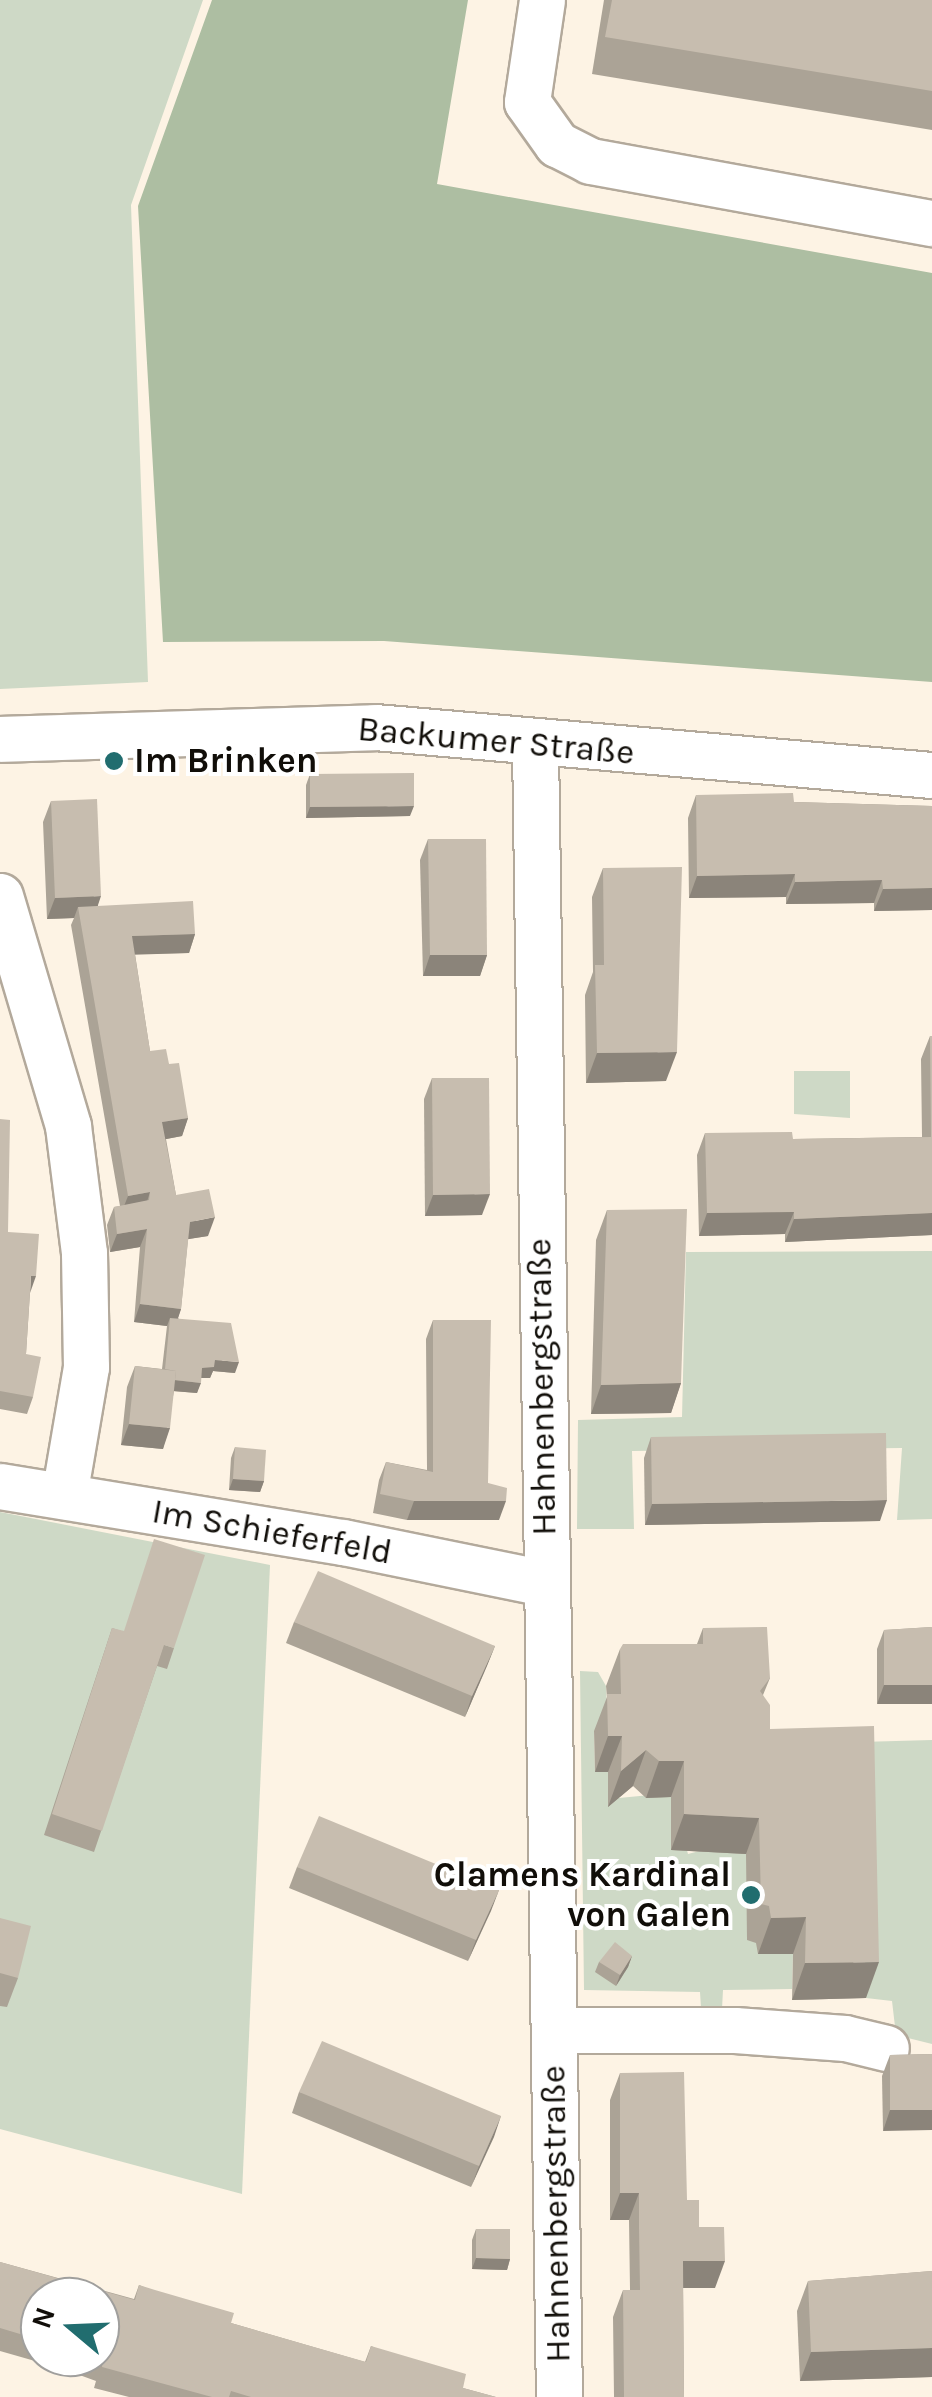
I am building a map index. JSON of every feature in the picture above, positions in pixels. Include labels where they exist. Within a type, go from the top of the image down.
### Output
[{"type":"street","points":[[542,0],[527,102],[557,144],[590,161],[932,223]]},
{"type":"street","name":"Backumer Straße","points":[[0,739],[375,727],[535,744],[932,775]]},
{"type":"street","name":"Hahnenbergstraße","points":[[535,744],[544,1584],[560,2397]]},
{"type":"street","points":[[0,896],[68,1126],[84,1253],[86,1366],[64,1496]]},
{"type":"street","name":"Im Schieferfeld","points":[[0,1486],[544,1584]]},
{"type":"street","name":"Hahnenbergstraße","points":[[554,2030],[736,2030],[844,2038],[886,2048]]},
{"type":"green space","points":[[0,0],[203,0],[131,205],[148,682],[0,689]]},
{"type":"green space","points":[[212,0],[468,0],[437,184],[932,273],[932,682],[384,641],[163,642],[138,206]]},
{"type":"green space","points":[[794,1071],[850,1071],[850,1118],[794,1114]]},
{"type":"green space","points":[[932,1251],[932,1519],[897,1520],[902,1448],[632,1451],[634,1529],[577,1529],[578,1420],[682,1417],[686,1252]]},
{"type":"green space","points":[[0,1512],[270,1565],[242,2194],[0,2129]]},
{"type":"green space","points":[[580,1671],[598,1672],[606,1686],[608,1731],[594,1731],[595,1772],[608,1772],[608,1792],[619,1798],[671,1793],[688,1854],[707,1849],[757,1854],[759,1954],[793,1954],[792,1989],[723,1990],[722,2009],[701,2008],[700,1992],[584,1990]]},
{"type":"green space","points":[[932,1740],[932,2044],[896,2035],[892,2001],[866,1998],[860,1742]]},
{"type":"building","points":[[612,0],[932,0],[932,91],[605,37]]},
{"type":"building","points":[[414,773],[414,806],[310,807],[310,774]]},
{"type":"building","points":[[793,793],[794,802],[932,806],[932,888],[883,889],[882,880],[795,882],[795,874],[697,876],[696,795]]},
{"type":"building","points":[[97,799],[101,896],[55,898],[51,801]]},
{"type":"building","points":[[428,839],[486,839],[487,955],[430,955]]},
{"type":"building","points":[[682,867],[677,1052],[597,1053],[595,965],[604,965],[603,868]]},
{"type":"building","points":[[193,901],[195,934],[132,936],[150,1051],[166,1049],[169,1064],[179,1063],[188,1118],[162,1122],[176,1195],[209,1189],[215,1217],[190,1222],[181,1309],[140,1304],[147,1229],[117,1234],[114,1207],[149,1200],[150,1192],[128,1196],[78,907]]},
{"type":"building","points":[[930,1036],[932,1213],[794,1219],[794,1212],[707,1213],[705,1133],[792,1132],[793,1139],[931,1137]]},
{"type":"building","points":[[432,1078],[489,1078],[490,1194],[433,1195]]},
{"type":"building","points":[[0,1119],[10,1120],[8,1232],[39,1234],[36,1276],[31,1276],[26,1354],[41,1357],[33,1397],[0,1391]]},
{"type":"building","points":[[687,1209],[681,1383],[601,1385],[607,1210]]},
{"type":"building","points":[[170,1318],[231,1323],[239,1362],[215,1360],[214,1367],[202,1368],[201,1383],[175,1380],[176,1371],[165,1369]]},
{"type":"building","points":[[433,1320],[491,1320],[488,1483],[507,1488],[506,1501],[414,1501],[380,1494],[386,1462],[433,1472]]},
{"type":"building","points":[[135,1366],[176,1371],[170,1428],[129,1424]]},
{"type":"building","points":[[886,1433],[887,1500],[652,1504],[651,1437]]},
{"type":"building","points":[[235,1447],[266,1450],[264,1481],[233,1479]]},
{"type":"building","points":[[154,1539],[205,1555],[174,1648],[164,1645],[102,1831],[52,1814],[112,1628],[124,1631]]},
{"type":"building","points":[[318,1571],[495,1646],[472,1696],[294,1622]]},
{"type":"building","points":[[767,1627],[770,1678],[760,1691],[770,1705],[770,1729],[874,1726],[879,1962],[805,1963],[806,1917],[771,1918],[769,1906],[761,1904],[759,1818],[684,1814],[684,1761],[659,1761],[646,1750],[621,1771],[622,1736],[608,1736],[607,1694],[621,1694],[623,1644],[703,1644],[703,1628]]},
{"type":"building","points":[[932,1627],[932,1685],[884,1685],[884,1630]]},
{"type":"building","points":[[319,1816],[499,1890],[476,1940],[297,1867]]},
{"type":"building","points":[[0,1918],[31,1926],[18,1978],[0,1973]]},
{"type":"building","points":[[615,1942],[632,1956],[620,1975],[599,1962]]},
{"type":"building","points":[[322,2041],[501,2116],[479,2166],[299,2092]]},
{"type":"building","points":[[932,2054],[932,2110],[890,2110],[890,2055]]},
{"type":"building","points":[[684,2072],[687,2200],[699,2200],[699,2227],[724,2227],[725,2261],[683,2261],[684,2397],[624,2397],[623,2290],[640,2290],[639,2193],[620,2193],[620,2073]]},
{"type":"building","points":[[476,2229],[510,2229],[510,2259],[476,2258]]},
{"type":"building","points":[[0,2262],[53,2277],[20,2277],[20,2334],[0,2328]]},
{"type":"building","points":[[932,2271],[932,2348],[811,2352],[808,2281]]},
{"type":"building","points":[[139,2285],[234,2313],[231,2323],[366,2362],[371,2346],[466,2374],[463,2388],[496,2397],[251,2397],[231,2391],[229,2397],[212,2397],[120,2372],[120,2296],[135,2300]]},
{"type":"place","name":"Im Brinken","points":[[114,761]]},
{"type":"place","name":"Clamens Kardinal von Galen","points":[[751,1895]]}]
